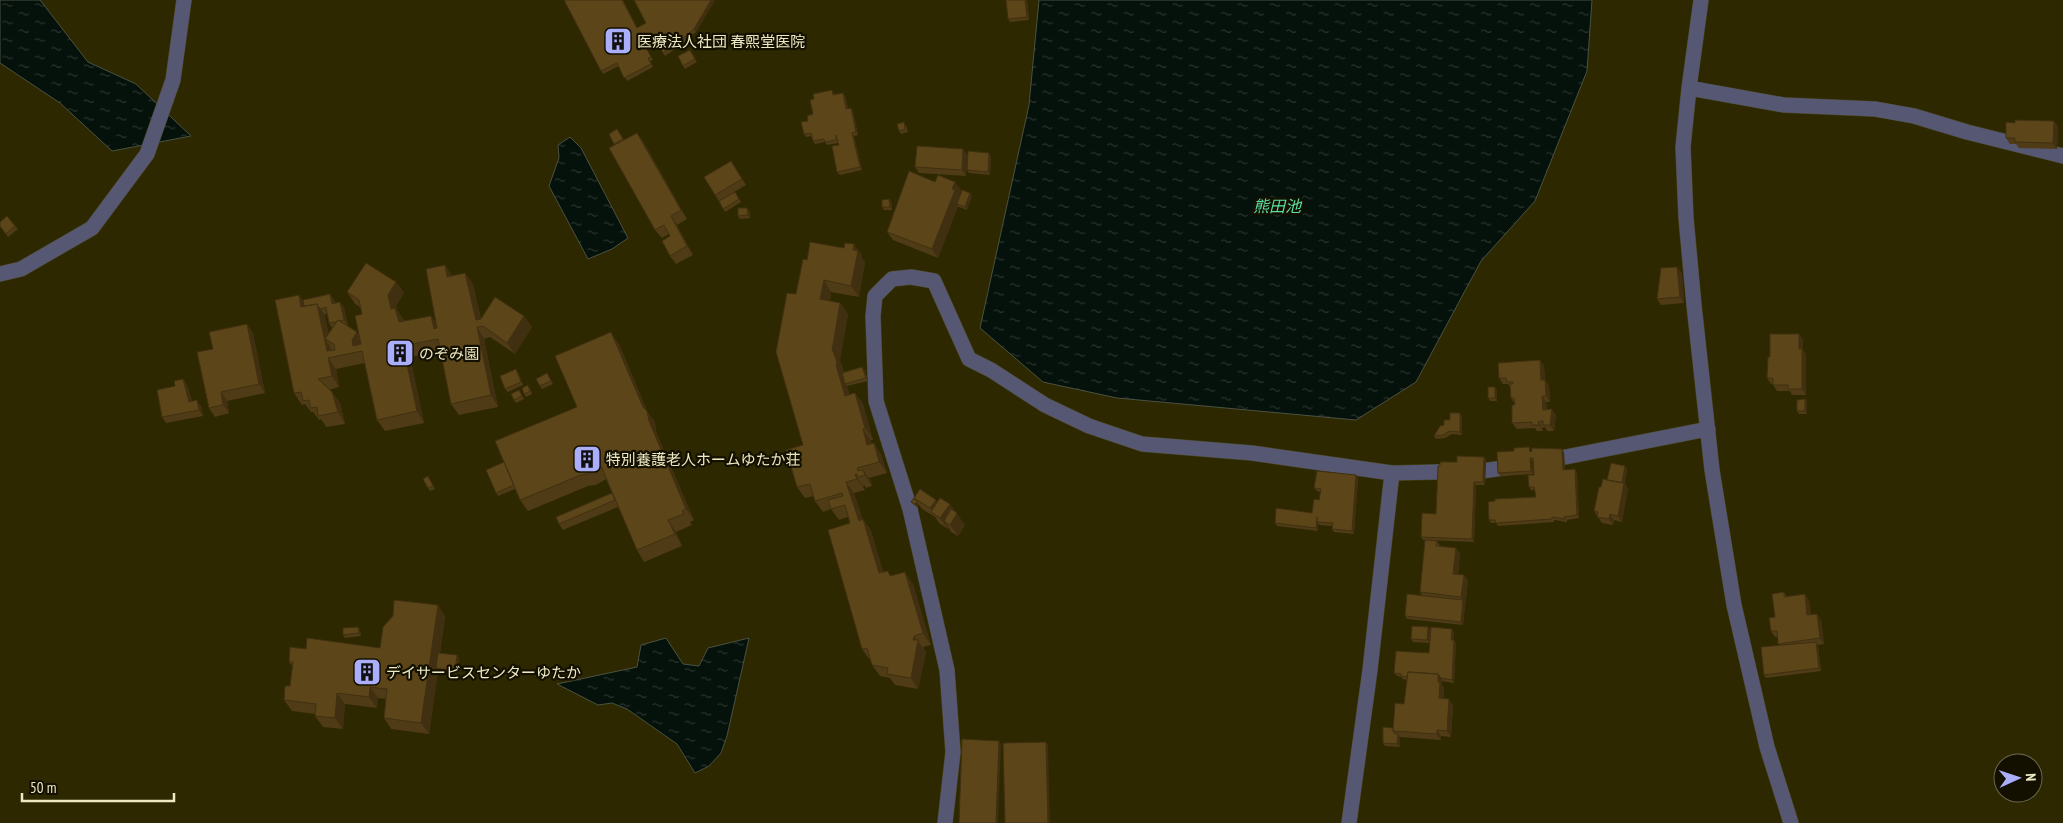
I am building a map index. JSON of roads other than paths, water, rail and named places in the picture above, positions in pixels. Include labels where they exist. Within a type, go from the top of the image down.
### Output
[{"type":"street","points":[[0,274],[21,269],[92,228],[147,154],[174,80],[184,0]]},
{"type":"street","points":[[1701,0],[1683,146],[1686,218],[1712,470],[1734,605],[1767,747],[1791,823]]},
{"type":"street","points":[[1689,88],[1784,104],[1875,109],[1914,116],[1967,132],[2063,156]]},
{"type":"street","points":[[945,823],[954,752],[947,670],[910,509],[876,401],[873,316],[875,296],[892,279],[911,277],[934,281],[969,360],[991,370],[1045,405],[1089,426],[1142,444],[1244,452],[1392,473],[1482,471],[1555,460],[1708,429]]},
{"type":"street","points":[[1349,823],[1370,670],[1392,473]]},
{"type":"water","points":[[0,0],[40,0],[88,62],[136,84],[191,136],[112,151],[60,103],[0,63]]},
{"type":"water","name":"熊田池","points":[[1039,0],[1592,0],[1587,71],[1535,201],[1481,261],[1416,382],[1356,420],[1117,398],[1043,382],[980,328],[1029,105]]},
{"type":"water","points":[[570,137],[581,148],[628,238],[612,249],[588,259],[549,186],[559,158],[558,145]]},
{"type":"water","points":[[666,638],[683,664],[699,666],[708,648],[749,638],[727,736],[721,753],[709,766],[695,773],[677,744],[627,709],[612,703],[598,705],[557,684],[637,667],[641,645]]},
{"type":"place","name":"医療法人社団 春熙堂医院","points":[[618,41]]},
{"type":"place","name":"のぞみ園","points":[[400,353]]},
{"type":"place","name":"特別養護老人ホームゆたか荘","points":[[587,459]]},
{"type":"place","name":"デイサービスセンターゆたか","points":[[367,672]]}]
